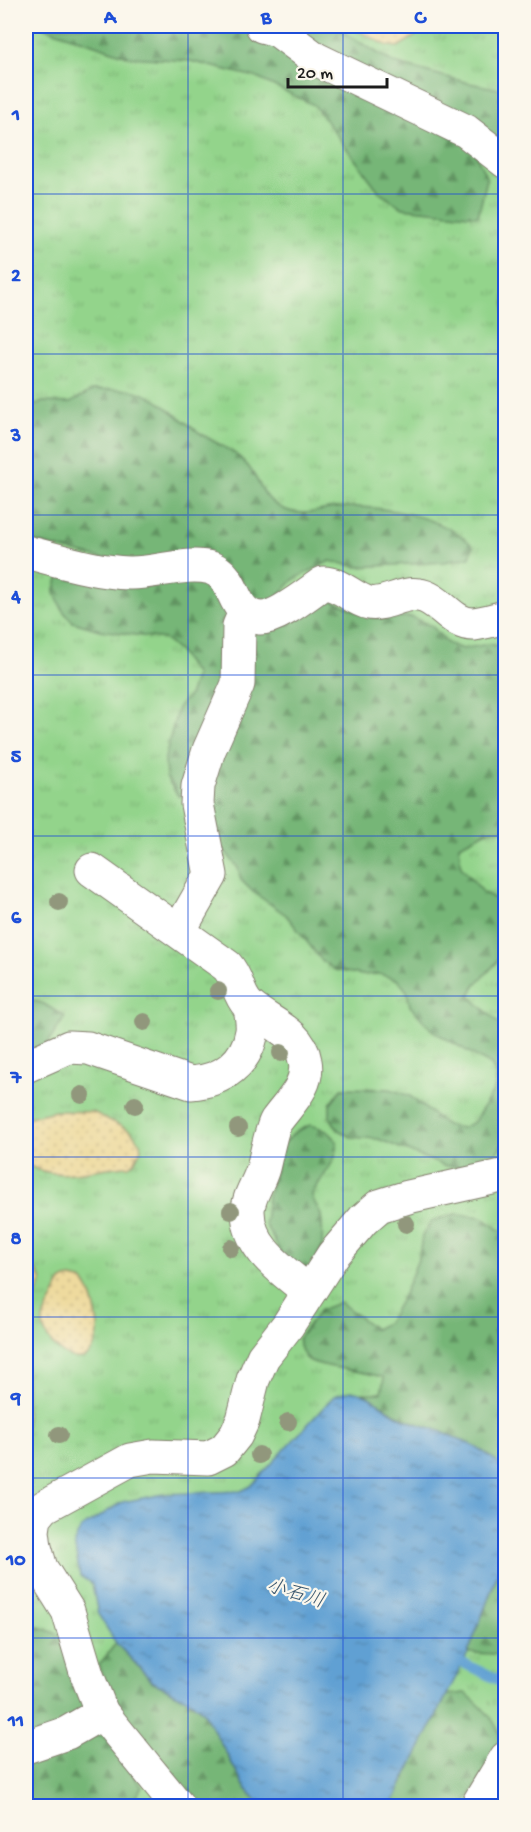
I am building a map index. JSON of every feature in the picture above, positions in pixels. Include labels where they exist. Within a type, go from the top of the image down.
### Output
[{"type":"lane","points":[[262,26],[277,30],[316,58],[466,131],[506,162]]},
{"type":"lane","points":[[26,552],[101,570],[130,573],[194,567],[212,568],[224,576],[233,590],[237,604],[245,612],[258,618],[271,617],[323,583],[332,583],[368,603],[378,603],[416,594],[430,597],[459,620],[473,624],[506,617]]},
{"type":"lane","points":[[179,931],[211,875],[197,804],[198,786],[209,750],[238,684],[239,626],[245,612]]},
{"type":"lane","points":[[92,870],[227,966],[235,975],[241,996],[250,1007],[277,1024],[300,1046],[306,1062],[303,1081],[296,1096],[275,1122],[261,1175],[253,1190],[248,1211],[252,1230],[263,1252],[309,1292]]},
{"type":"lane","points":[[26,1066],[69,1047],[88,1048],[191,1083],[204,1082],[224,1075],[241,1058],[248,1046],[253,1029],[250,1007]]},
{"type":"lane","points":[[178,1806],[102,1713],[87,1675],[68,1611],[41,1568],[33,1531],[35,1518],[44,1507],[130,1460],[153,1456],[208,1458],[224,1450],[236,1436],[243,1420],[253,1380],[263,1357],[288,1325],[333,1255],[363,1220],[379,1206],[408,1197],[506,1175]]},
{"type":"lane","points":[[26,1747],[67,1734],[102,1713]]},
{"type":"lane","points":[[477,1806],[506,1758]]},
{"type":"green space","points":[[26,26],[505,26],[505,1785],[495,1806],[26,1806]]},
{"type":"green space","points":[[40,26],[239,26],[256,31],[473,148],[487,179],[478,216],[403,208],[381,194],[314,105],[255,77],[190,61],[130,57]]},
{"type":"green space","points":[[286,26],[333,26],[394,63],[505,90],[505,152]]},
{"type":"green space","points":[[93,390],[130,390],[160,402],[194,429],[238,456],[248,466],[267,497],[286,510],[305,513],[352,507],[409,514],[444,526],[460,535],[473,546],[470,557],[444,562],[358,567],[330,561],[294,579],[269,606],[244,593],[26,540],[26,408],[43,402],[70,403]]},
{"type":"green space","points":[[202,575],[232,607],[230,670],[189,792],[179,797],[166,777],[165,758],[178,707],[189,696],[196,675],[179,652],[164,639],[100,630],[73,622],[63,611],[54,592],[59,576]]},
{"type":"green space","points":[[318,595],[374,618],[411,617],[432,626],[447,643],[462,649],[489,644],[505,647],[505,829],[490,830],[459,845],[461,867],[484,893],[505,904],[504,947],[498,960],[475,986],[470,996],[505,1029],[505,1144],[485,1165],[444,1166],[378,1139],[351,1137],[338,1130],[330,1117],[330,1104],[342,1088],[390,1089],[410,1096],[446,1125],[462,1128],[474,1122],[494,1090],[497,1075],[491,1065],[433,1031],[410,1006],[407,991],[398,980],[379,974],[362,975],[335,970],[322,961],[286,915],[253,892],[241,880],[238,868],[225,851],[210,838],[203,806],[247,632]]},
{"type":"green space","points":[[26,998],[44,1004],[65,1017],[48,1043],[26,1053]]},
{"type":"green space","points":[[310,1125],[325,1130],[334,1137],[337,1145],[331,1164],[312,1194],[320,1213],[323,1233],[321,1261],[312,1269],[289,1267],[265,1224],[268,1195],[283,1145],[295,1132]]},
{"type":"green space","points":[[455,1214],[482,1217],[499,1230],[505,1230],[505,1318],[494,1331],[505,1350],[505,1471],[487,1454],[439,1431],[404,1419],[363,1393],[381,1393],[384,1378],[309,1360],[305,1357],[298,1339],[320,1310],[340,1302],[375,1329],[388,1322],[404,1294],[419,1257],[422,1236],[432,1221]]},
{"type":"green space","points":[[505,1554],[505,1658],[498,1654],[468,1653]]},
{"type":"green space","points":[[26,1622],[68,1638],[92,1712],[26,1739]]},
{"type":"green space","points":[[116,1643],[153,1682],[192,1702],[203,1711],[245,1787],[262,1806],[198,1806],[121,1720],[99,1665]]},
{"type":"green space","points":[[465,1693],[493,1721],[500,1739],[493,1758],[463,1806],[391,1806],[447,1695]]},
{"type":"green space","points":[[87,1733],[104,1736],[142,1787],[132,1802],[134,1806],[26,1806],[26,1757]]},
{"type":"sand","points":[[349,26],[424,26],[414,37],[398,47],[388,46]]},
{"type":"sand","points":[[55,1111],[93,1112],[131,1131],[140,1143],[141,1149],[135,1161],[129,1166],[64,1174],[39,1170],[26,1164],[26,1121],[30,1117]]},
{"type":"sand","points":[[26,1263],[34,1267],[42,1281],[34,1300],[26,1305]]},
{"type":"sand","points":[[72,1278],[81,1280],[89,1291],[98,1327],[98,1335],[91,1352],[84,1357],[76,1358],[68,1356],[53,1345],[44,1329],[43,1321],[58,1286],[62,1281]]},
{"type":"water","points":[[351,1391],[372,1399],[404,1419],[466,1442],[499,1464],[505,1471],[505,1554],[468,1653],[391,1806],[262,1806],[245,1787],[203,1711],[192,1702],[153,1682],[116,1643],[98,1614],[92,1584],[80,1576],[74,1542],[81,1528],[122,1502],[164,1494],[241,1491],[251,1486],[334,1396]]},
{"type":"waterway","name":"小石川","points":[[450,1659],[506,1684]]}]
